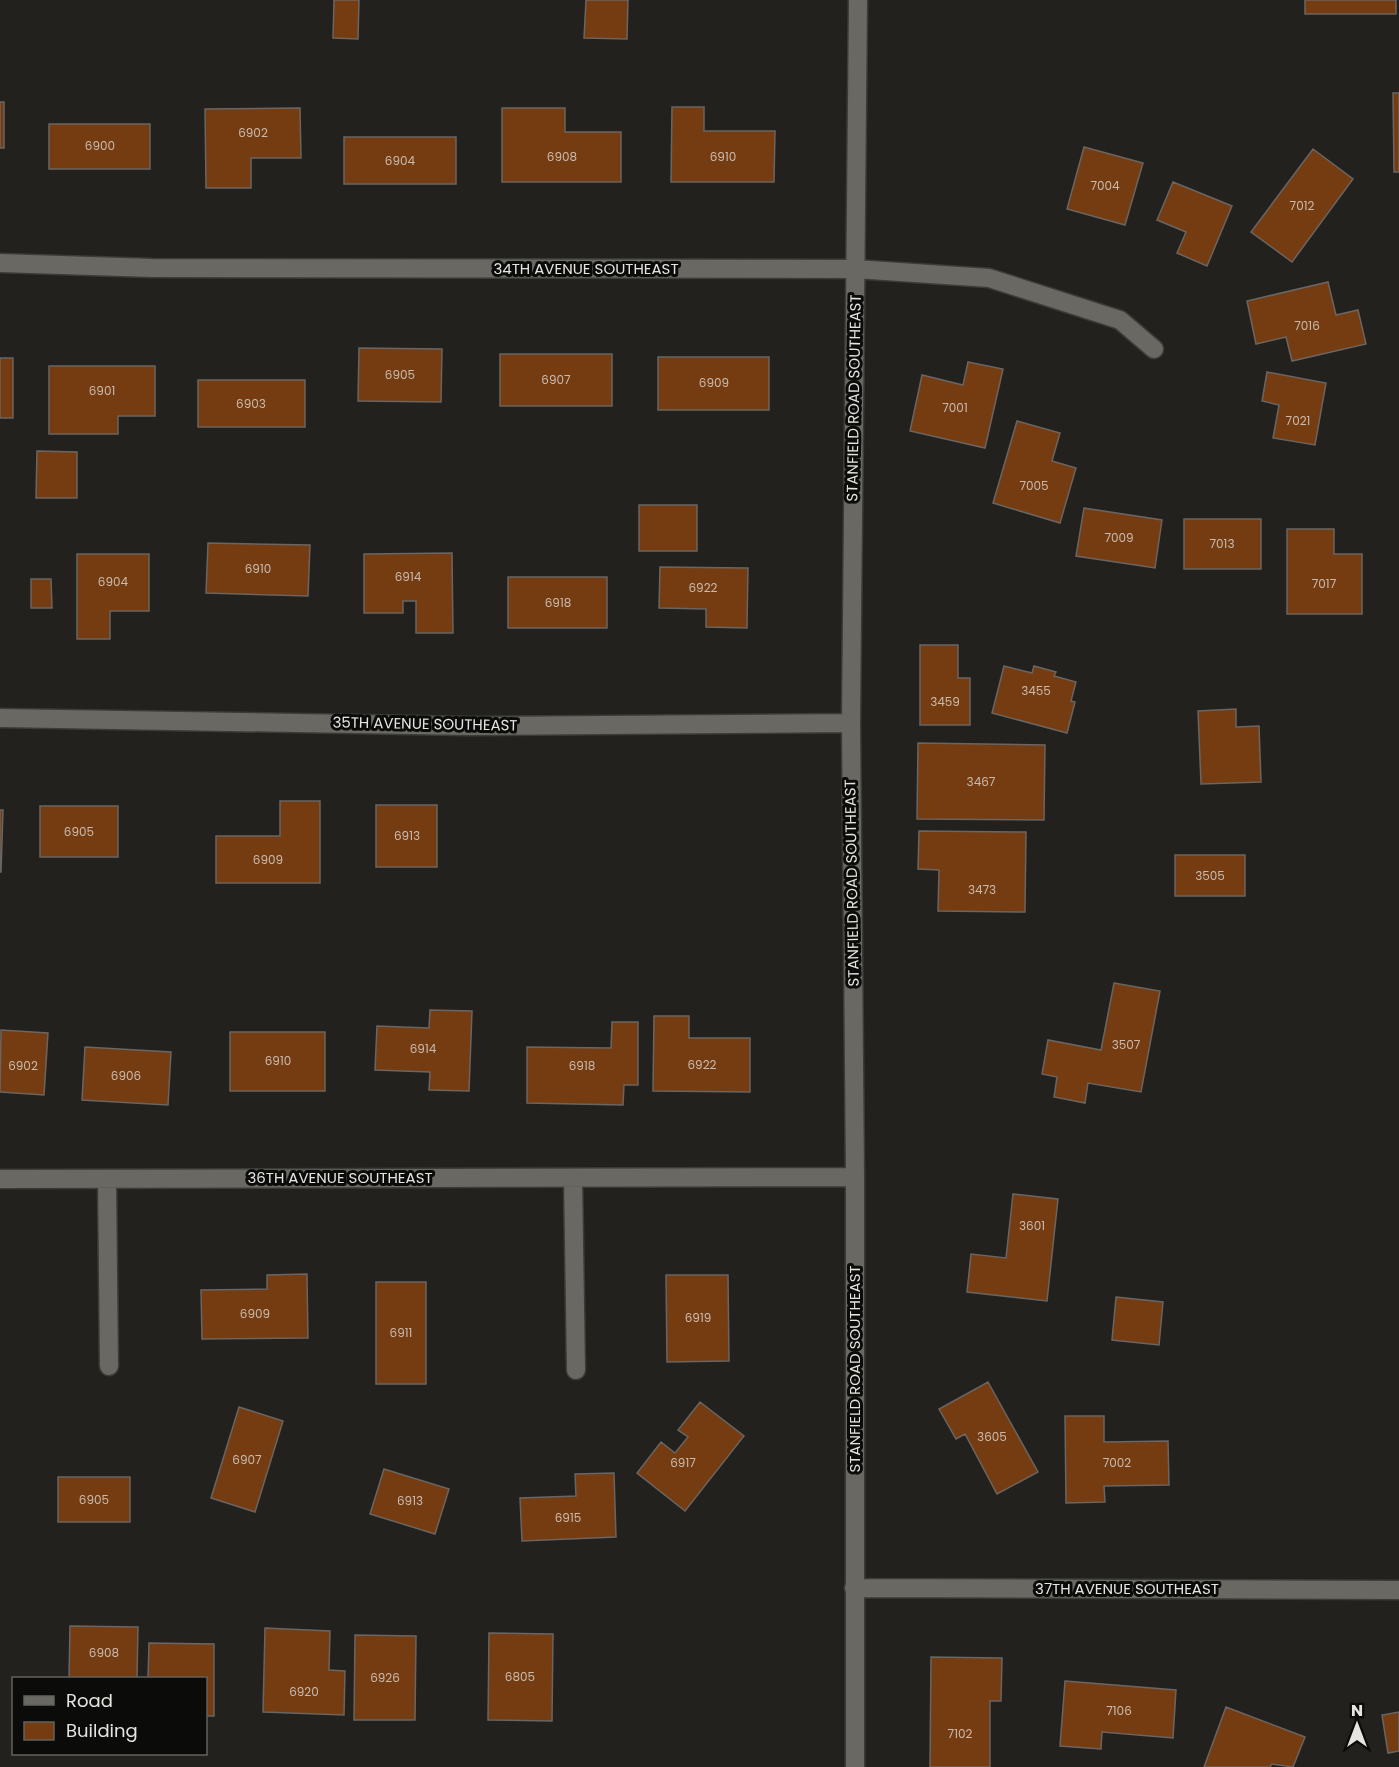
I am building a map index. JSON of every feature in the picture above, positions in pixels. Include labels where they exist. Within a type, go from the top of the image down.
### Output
[{"type":"street","name":"STANFIELD ROAD SOUTHEAST","points":[[855,1767],[855,1178],[850,723],[858,0]]},
{"type":"street","name":"34TH AVENUE SOUTHEAST","points":[[0,263],[153,268],[855,269],[989,278],[1120,320],[1155,349]]},
{"type":"street","name":"35TH AVENUE SOUTHEAST","points":[[0,718],[468,726],[850,723]]},
{"type":"street","points":[[573,1178],[576,1370]]},
{"type":"street","name":"36TH AVENUE SOUTHEAST","points":[[0,1179],[855,1178]]},
{"type":"street","points":[[107,1179],[109,1366]]},
{"type":"street","name":"37TH AVENUE SOUTHEAST","points":[[854,1588],[1399,1590]]},
{"type":"building","points":[[334,0],[359,0],[358,39],[333,38]]},
{"type":"building","points":[[586,0],[628,0],[627,39],[584,38]]},
{"type":"building","points":[[1305,0],[1396,0],[1396,14],[1305,14]]},
{"type":"building","points":[[1393,93],[1399,93],[1399,172],[1394,172]]},
{"type":"building","points":[[0,102],[4,102],[4,148],[0,148]]},
{"type":"building","points":[[672,107],[704,107],[704,131],[775,131],[774,182],[671,182]]},
{"type":"building","points":[[300,108],[301,158],[251,158],[251,188],[206,188],[205,109]]},
{"type":"building","points":[[502,108],[565,108],[565,132],[621,132],[621,182],[502,182]]},
{"type":"building","points":[[49,124],[150,124],[150,169],[49,169]]},
{"type":"building","points":[[344,137],[456,137],[456,184],[344,184]]},
{"type":"building","points":[[1084,147],[1143,163],[1125,225],[1067,209]]},
{"type":"building","points":[[1313,149],[1353,179],[1292,262],[1251,232]]},
{"type":"building","points":[[1173,182],[1232,206],[1207,266],[1177,253],[1186,232],[1157,220]]},
{"type":"building","points":[[1328,282],[1336,315],[1358,310],[1366,344],[1292,361],[1286,337],[1256,344],[1247,301]]},
{"type":"building","points":[[359,348],[442,349],[441,402],[358,401]]},
{"type":"building","points":[[500,354],[612,354],[612,406],[500,406]]},
{"type":"building","points":[[658,357],[769,357],[769,410],[658,410]]},
{"type":"building","points":[[0,358],[13,358],[13,418],[0,418]]},
{"type":"building","points":[[968,362],[1003,369],[985,448],[910,431],[922,375],[963,385]]},
{"type":"building","points":[[49,366],[155,366],[155,416],[118,416],[118,434],[49,434]]},
{"type":"building","points":[[1267,372],[1326,383],[1315,445],[1273,438],[1279,405],[1262,401]]},
{"type":"building","points":[[198,380],[305,380],[305,427],[198,427]]},
{"type":"building","points":[[1017,421],[1060,433],[1052,461],[1076,468],[1060,523],[993,503]]},
{"type":"building","points":[[37,451],[77,452],[77,498],[36,498]]},
{"type":"building","points":[[639,505],[697,505],[697,551],[639,551]]},
{"type":"building","points":[[1084,508],[1162,520],[1155,568],[1076,556]]},
{"type":"building","points":[[1184,519],[1261,519],[1261,569],[1184,569]]},
{"type":"building","points":[[1287,529],[1334,529],[1334,554],[1362,554],[1362,614],[1287,614]]},
{"type":"building","points":[[208,543],[310,545],[308,596],[206,593]]},
{"type":"building","points":[[452,553],[453,633],[416,633],[416,601],[403,601],[403,613],[364,613],[364,554]]},
{"type":"building","points":[[77,554],[149,554],[149,611],[110,611],[110,639],[77,639]]},
{"type":"building","points":[[660,567],[748,568],[747,628],[706,627],[706,609],[659,608]]},
{"type":"building","points":[[508,577],[607,577],[607,628],[508,628]]},
{"type":"building","points":[[31,579],[51,579],[52,608],[31,608]]},
{"type":"building","points":[[920,645],[958,645],[958,678],[970,678],[970,725],[920,725]]},
{"type":"building","points":[[1004,666],[1032,673],[1034,666],[1056,672],[1054,676],[1076,682],[1071,701],[1075,702],[1067,733],[992,713]]},
{"type":"building","points":[[1236,709],[1236,727],[1259,726],[1261,782],[1201,784],[1198,711]]},
{"type":"building","points":[[918,743],[1045,745],[1044,820],[917,819]]},
{"type":"building","points":[[280,801],[320,801],[320,883],[216,883],[216,836],[280,836]]},
{"type":"building","points":[[376,805],[437,805],[437,867],[376,867]]},
{"type":"building","points":[[40,806],[118,806],[118,857],[40,857]]},
{"type":"building","points":[[0,810],[3,810],[1,872],[0,872]]},
{"type":"building","points":[[919,831],[1026,832],[1025,912],[938,911],[939,870],[918,869]]},
{"type":"building","points":[[1175,855],[1245,855],[1245,896],[1175,896]]},
{"type":"building","points":[[1114,983],[1160,991],[1141,1092],[1088,1083],[1085,1103],[1054,1097],[1057,1077],[1042,1074],[1048,1040],[1101,1050]]},
{"type":"building","points":[[430,1010],[472,1011],[469,1091],[429,1090],[430,1072],[375,1070],[377,1026],[429,1028]]},
{"type":"building","points":[[654,1016],[689,1016],[689,1038],[750,1038],[750,1092],[653,1091]]},
{"type":"building","points":[[612,1022],[638,1022],[638,1085],[624,1085],[623,1105],[527,1103],[527,1047],[611,1048]]},
{"type":"building","points":[[1,1030],[48,1033],[44,1095],[0,1092]]},
{"type":"building","points":[[230,1032],[325,1032],[325,1091],[230,1091]]},
{"type":"building","points":[[85,1047],[171,1052],[168,1105],[82,1100]]},
{"type":"building","points":[[1013,1194],[1058,1199],[1047,1301],[967,1292],[971,1254],[1006,1258]]},
{"type":"building","points":[[307,1274],[308,1338],[202,1339],[201,1290],[267,1289],[267,1275]]},
{"type":"building","points":[[666,1275],[728,1275],[729,1361],[667,1362]]},
{"type":"building","points":[[376,1282],[426,1282],[426,1384],[376,1384]]},
{"type":"building","points":[[1116,1297],[1163,1302],[1159,1345],[1112,1340]]},
{"type":"building","points":[[988,1382],[1038,1472],[997,1494],[965,1434],[956,1439],[939,1409]]},
{"type":"building","points":[[700,1402],[744,1436],[685,1511],[637,1473],[661,1442],[675,1453],[688,1437],[678,1430]]},
{"type":"building","points":[[239,1407],[283,1421],[255,1512],[211,1498]]},
{"type":"building","points":[[1065,1416],[1104,1416],[1104,1442],[1168,1441],[1169,1485],[1104,1486],[1105,1502],[1066,1503]]},
{"type":"building","points":[[384,1469],[449,1489],[435,1534],[370,1514]]},
{"type":"building","points":[[614,1473],[616,1537],[522,1541],[520,1498],[576,1496],[575,1474]]},
{"type":"building","points":[[58,1477],[130,1477],[130,1522],[58,1522]]},
{"type":"building","points":[[70,1626],[138,1627],[137,1677],[69,1677]]},
{"type":"building","points":[[265,1628],[330,1631],[329,1670],[345,1671],[344,1715],[263,1712]]},
{"type":"building","points":[[489,1633],[553,1634],[552,1721],[488,1720]]},
{"type":"building","points":[[355,1635],[416,1636],[415,1720],[354,1720]]},
{"type":"building","points":[[149,1643],[214,1644],[214,1716],[207,1716],[207,1677],[148,1677]]},
{"type":"building","points":[[931,1657],[1002,1658],[1001,1701],[990,1701],[990,1767],[930,1767]]},
{"type":"building","points":[[1065,1681],[1176,1690],[1173,1738],[1102,1732],[1101,1749],[1060,1746]]},
{"type":"building","points":[[1226,1707],[1305,1737],[1293,1767],[1272,1764],[1270,1767],[1204,1767]]},
{"type":"building","points":[[1399,1712],[1399,1751],[1388,1753],[1382,1715]]}]
